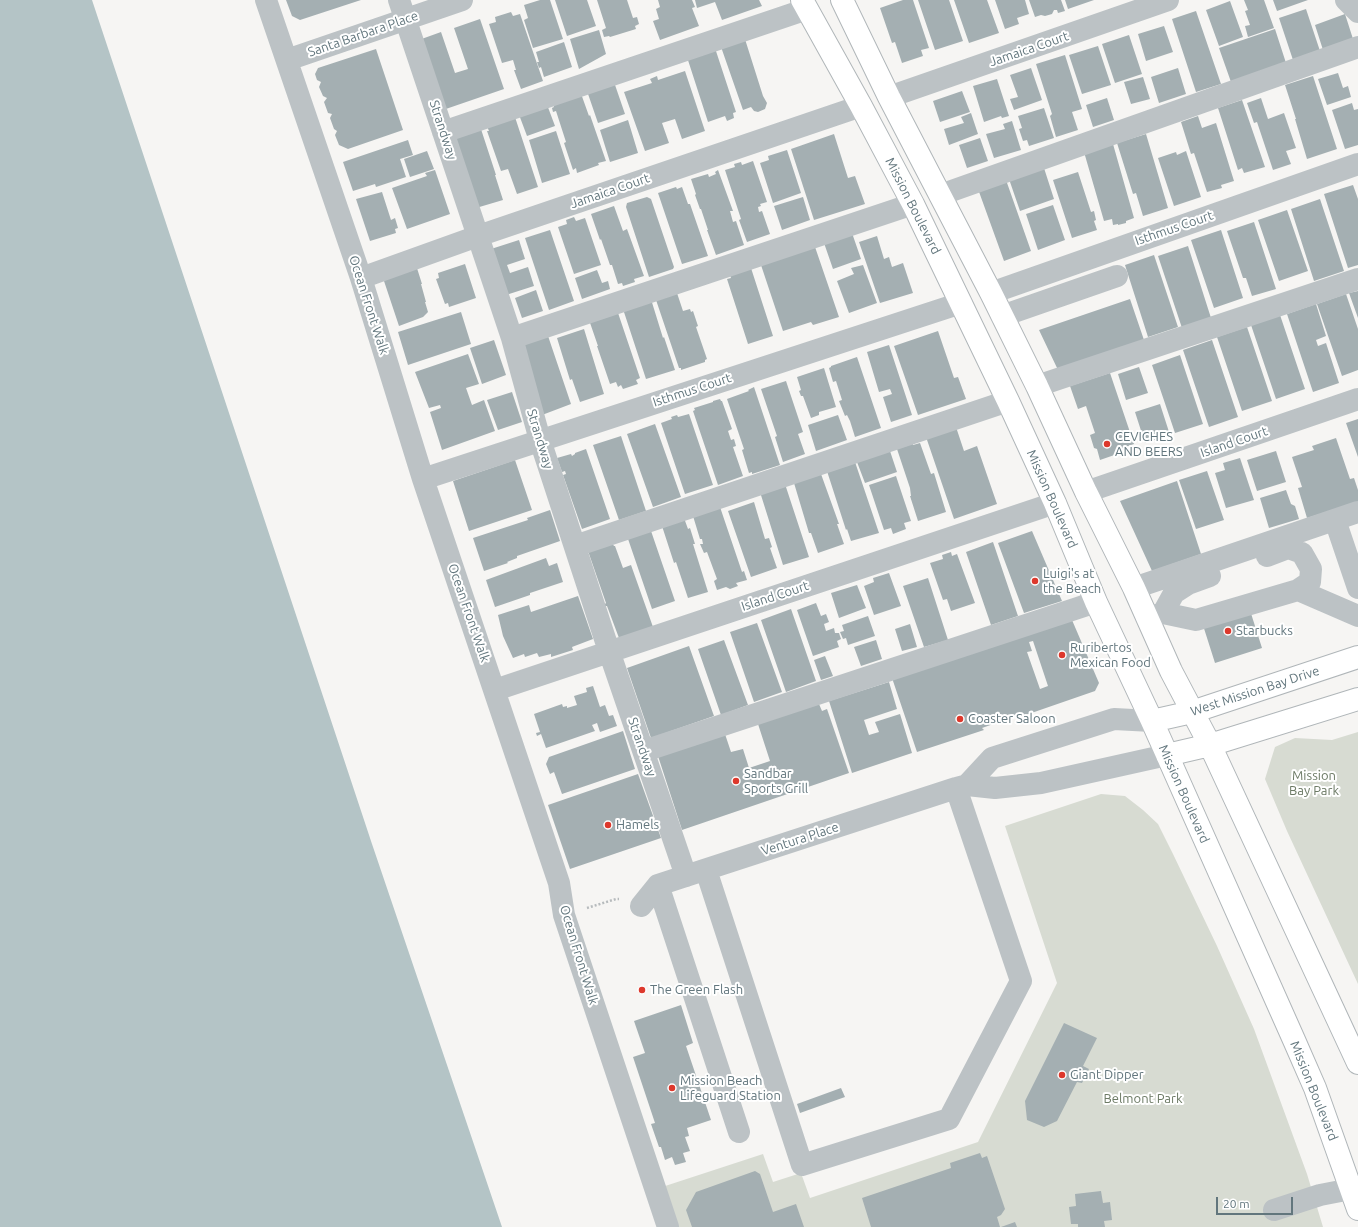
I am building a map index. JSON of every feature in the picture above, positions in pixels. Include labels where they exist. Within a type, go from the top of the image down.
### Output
[{"type":"main road","points":[[842,0],[889,97],[991,293],[1037,386],[1086,492],[1134,588],[1155,616],[1170,671],[1210,745],[1358,1062]]},
{"type":"main road","name":"Mission Boulevard","points":[[804,4],[914,204],[1008,400],[1055,503],[1096,602],[1152,721],[1312,1081],[1358,1209]]},
{"type":"main road","name":"West Mission Bay Drive","points":[[1152,721],[1192,712],[1358,657]]},
{"type":"main road","points":[[1167,755],[1210,745],[1358,699]]},
{"type":"street","name":"Ocean Front Walk","points":[[266,0],[360,278],[423,479],[559,883],[564,915],[668,1227]]},
{"type":"street","name":"Santa Barbara Place","points":[[287,60],[403,10],[462,0]]},
{"type":"street","name":"Jamaica Court","points":[[889,97],[1168,0]]},
{"type":"street","points":[[1346,0],[1358,12]]},
{"type":"street","points":[[443,132],[804,4]]},
{"type":"street","name":"Strandway","points":[[403,10],[512,338],[540,440],[609,651],[686,876]]},
{"type":"street","points":[[940,195],[1358,47]]},
{"type":"street","name":"Jamaica Court","points":[[360,278],[478,236],[861,106]]},
{"type":"street","name":"Isthmus Court","points":[[991,293],[1358,164]]},
{"type":"street","points":[[512,338],[914,204]]},
{"type":"street","points":[[1002,316],[1117,276]]},
{"type":"street","points":[[1037,386],[1358,279]]},
{"type":"street","name":"Isthmus Court","points":[[423,479],[961,303]]},
{"type":"street","name":"Island Court","points":[[1086,492],[1358,399]]},
{"type":"street","points":[[575,546],[1008,400]]},
{"type":"street","name":"Island Court","points":[[495,690],[1055,503]]},
{"type":"street","points":[[1134,588],[1358,512]]},
{"type":"street","points":[[1335,520],[1358,588]]},
{"type":"street","points":[[1288,548],[1302,553],[1311,569],[1310,582],[1298,590],[1196,620],[1155,616],[1174,593],[1188,584],[1288,548]]},
{"type":"street","points":[[1298,590],[1358,616]]},
{"type":"street","points":[[644,751],[1096,602]]},
{"type":"street","name":"Ventura Place","points":[[962,787],[992,758],[1114,719],[1152,721]]},
{"type":"street","name":"Ventura Place","points":[[658,885],[962,787],[995,788],[1042,783],[1167,755]]},
{"type":"street","points":[[706,870],[802,1165],[950,1119],[1021,981],[962,787]]},
{"type":"street","points":[[641,906],[658,885]]},
{"type":"street","points":[[658,885],[739,1132]]},
{"type":"street","points":[[1274,1210],[1320,1195],[1351,1188]]},
{"type":"path","points":[[564,915],[616,899],[641,906]]},
{"type":"green space","name":"Mission Bay Park","points":[[1358,732],[1358,984],[1287,831],[1265,779],[1275,747],[1295,738],[1332,740]]},
{"type":"green space","name":"Belmont Park","points":[[1101,794],[1125,796],[1158,824],[1217,946],[1254,1029],[1307,1174],[1323,1227],[668,1227],[656,1189],[763,1154],[773,1182],[801,1173],[810,1198],[978,1142],[1057,983],[1005,826]]},
{"type":"shaded area","points":[[0,0],[92,0],[372,844],[502,1227],[0,1227]]},
{"type":"building","points":[[286,0],[361,0],[300,20],[292,16]]},
{"type":"building","points":[[540,0],[550,0],[563,39],[533,48],[524,20],[528,18],[524,5]]},
{"type":"building","points":[[555,0],[587,0],[596,26],[567,36]]},
{"type":"building","points":[[597,0],[627,0],[633,18],[637,17],[639,24],[635,26],[636,29],[610,37],[604,37],[602,30],[606,28]]},
{"type":"building","points":[[658,0],[692,0],[695,7],[692,8],[699,26],[660,40],[653,21],[659,19],[656,9],[660,7]]},
{"type":"building","points":[[695,0],[759,0],[762,6],[722,20],[715,2],[697,8]]},
{"type":"building","points":[[903,0],[913,0],[929,48],[921,50],[923,56],[902,63],[895,42],[892,43],[880,8]]},
{"type":"building","points":[[918,0],[949,0],[963,41],[935,50]]},
{"type":"building","points":[[954,0],[987,0],[999,33],[969,43]]},
{"type":"building","points":[[995,0],[1025,0],[1029,14],[1017,18],[1019,24],[1005,29]]},
{"type":"building","points":[[1029,0],[1061,0],[1065,11],[1058,13],[1057,10],[1054,10],[1052,14],[1035,17]]},
{"type":"building","points":[[1065,0],[1094,0],[1068,9]]},
{"type":"building","points":[[1244,0],[1264,0],[1274,28],[1248,37],[1245,26],[1250,25],[1245,11],[1248,10]]},
{"type":"building","points":[[1273,0],[1308,0],[1277,11]]},
{"type":"building","points":[[1230,1],[1243,37],[1219,46],[1206,10]]},
{"type":"building","points":[[1306,9],[1320,51],[1293,60],[1279,18]]},
{"type":"building","points":[[1196,11],[1221,84],[1196,92],[1172,19]]},
{"type":"building","points":[[511,12],[513,16],[520,14],[543,81],[521,89],[514,70],[516,70],[513,60],[502,63],[489,24],[496,22],[495,17]]},
{"type":"building","points":[[1345,14],[1353,39],[1323,50],[1315,25]]},
{"type":"building","points":[[480,19],[504,89],[440,111],[416,41],[441,32],[455,73],[468,69],[454,28]]},
{"type":"building","points":[[1164,26],[1173,52],[1146,61],[1138,34]]},
{"type":"building","points":[[1275,29],[1286,63],[1231,82],[1219,48]]},
{"type":"building","points":[[599,30],[606,54],[579,69],[570,39]]},
{"type":"building","points":[[1129,35],[1142,74],[1115,83],[1102,44]]},
{"type":"building","points":[[744,36],[763,96],[767,103],[765,109],[758,112],[754,111],[751,107],[743,110],[720,44]]},
{"type":"building","points":[[564,42],[572,67],[544,77],[541,67],[539,68],[537,62],[539,62],[536,52]]},
{"type":"building","points":[[714,45],[736,112],[733,113],[734,118],[727,121],[725,116],[708,122],[686,54]]},
{"type":"building","points":[[1098,46],[1111,85],[1082,94],[1069,55]]},
{"type":"building","points":[[376,49],[403,130],[348,149],[339,145],[335,135],[337,131],[334,129],[330,118],[332,114],[328,113],[324,102],[327,98],[323,96],[319,87],[321,82],[317,80],[315,74],[318,68]]},
{"type":"building","points":[[1065,55],[1082,109],[1072,112],[1078,130],[1056,137],[1050,116],[1052,114],[1036,64]]},
{"type":"building","points":[[1031,68],[1042,100],[1014,110],[1010,99],[1018,97],[1010,75]]},
{"type":"building","points":[[1178,68],[1186,94],[1159,103],[1151,77]]},
{"type":"building","points":[[685,71],[705,131],[682,139],[675,119],[662,123],[669,143],[645,151],[624,92],[652,83],[650,79],[657,76],[658,80]]},
{"type":"building","points":[[1338,73],[1343,88],[1348,86],[1351,97],[1327,105],[1318,79]]},
{"type":"building","points":[[1313,76],[1337,149],[1307,159],[1285,85]]},
{"type":"building","points":[[1143,77],[1150,99],[1131,104],[1124,82]]},
{"type":"building","points":[[997,79],[1009,116],[1002,118],[1001,116],[984,122],[973,86]]},
{"type":"building","points":[[614,82],[625,114],[598,123],[587,91]]},
{"type":"building","points":[[579,88],[606,161],[598,163],[599,165],[577,173],[576,168],[573,170],[556,111],[553,112],[552,108],[554,107],[551,98]]},
{"type":"building","points":[[962,91],[970,112],[940,122],[933,101]]},
{"type":"building","points":[[1107,98],[1114,120],[1093,127],[1086,105]]},
{"type":"building","points":[[1261,98],[1268,119],[1284,113],[1296,148],[1286,151],[1291,164],[1273,170],[1257,122],[1254,123],[1247,103]]},
{"type":"building","points":[[1242,100],[1265,167],[1244,173],[1242,168],[1238,170],[1218,108]]},
{"type":"building","points":[[546,102],[555,126],[527,136],[518,112]]},
{"type":"building","points":[[1352,103],[1354,110],[1358,109],[1358,145],[1345,149],[1332,110]]},
{"type":"building","points":[[1044,108],[1054,138],[1029,146],[1027,140],[1023,141],[1019,129],[1022,128],[1018,116]]},
{"type":"building","points":[[513,111],[538,187],[517,194],[508,169],[501,171],[486,124]]},
{"type":"building","points":[[971,113],[978,134],[949,145],[944,129],[964,123],[961,117]]},
{"type":"building","points":[[1198,116],[1202,128],[1216,123],[1234,181],[1221,185],[1222,188],[1207,192],[1194,153],[1191,154],[1181,122]]},
{"type":"building","points":[[628,120],[638,153],[610,162],[600,130]]},
{"type":"building","points":[[1012,121],[1021,150],[994,158],[986,134],[1005,129],[1003,124]]},
{"type":"building","points":[[479,123],[503,200],[476,208],[448,133]]},
{"type":"building","points":[[556,131],[570,174],[542,183],[529,140]]},
{"type":"building","points":[[834,134],[848,178],[855,176],[865,204],[814,220],[791,149]]},
{"type":"building","points":[[1146,134],[1168,208],[1143,216],[1136,193],[1133,194],[1117,143]]},
{"type":"building","points":[[980,138],[988,161],[967,168],[959,145]]},
{"type":"building","points":[[408,140],[413,155],[400,159],[406,177],[376,187],[375,184],[353,191],[343,162]]},
{"type":"building","points":[[1113,144],[1134,218],[1126,221],[1126,223],[1118,225],[1113,225],[1112,219],[1104,221],[1084,152]]},
{"type":"building","points":[[787,150],[801,193],[773,203],[760,163],[769,160],[768,156]]},
{"type":"building","points":[[427,151],[434,169],[410,177],[404,159]]},
{"type":"building","points":[[1186,151],[1201,197],[1174,206],[1158,158],[1176,152],[1177,155]]},
{"type":"building","points":[[753,161],[767,202],[760,204],[761,206],[758,207],[759,212],[762,211],[770,234],[747,242],[739,220],[741,219],[725,170],[735,167],[734,164],[741,162],[742,165]]},
{"type":"building","points":[[1044,168],[1054,199],[1020,211],[1009,179]]},
{"type":"building","points":[[435,170],[450,214],[407,229],[392,188],[427,176],[425,173]]},
{"type":"building","points":[[718,170],[733,211],[730,211],[733,222],[736,221],[744,245],[716,255],[691,179],[708,174],[709,177],[716,174],[715,172]]},
{"type":"building","points":[[1078,172],[1091,212],[1094,211],[1096,220],[1094,221],[1097,230],[1072,238],[1053,180]]},
{"type":"building","points":[[1006,180],[1031,251],[1004,261],[978,189]]},
{"type":"building","points":[[1353,185],[1358,199],[1358,265],[1348,268],[1324,194]]},
{"type":"building","points":[[676,187],[677,189],[682,187],[688,204],[690,204],[708,256],[682,264],[658,193]]},
{"type":"building","points":[[382,192],[391,220],[395,218],[398,228],[395,229],[396,233],[370,241],[356,199]]},
{"type":"building","points":[[647,197],[651,199],[674,267],[673,269],[649,277],[626,207],[627,203]]},
{"type":"building","points":[[803,197],[810,220],[782,230],[774,206]]},
{"type":"building","points":[[1320,199],[1344,271],[1314,281],[1291,209]]},
{"type":"building","points":[[1053,205],[1065,240],[1038,250],[1026,214]]},
{"type":"building","points":[[614,206],[623,231],[627,229],[644,276],[634,279],[635,282],[623,286],[622,283],[618,284],[612,265],[610,265],[591,214]]},
{"type":"building","points":[[1287,210],[1308,271],[1279,281],[1258,220]]},
{"type":"building","points":[[574,217],[576,221],[585,218],[601,265],[574,274],[558,227],[567,224],[566,220]]},
{"type":"building","points":[[1254,222],[1276,289],[1252,296],[1246,278],[1243,278],[1227,231]]},
{"type":"building","points":[[550,230],[574,301],[549,310],[525,238]]},
{"type":"building","points":[[1221,230],[1243,298],[1214,308],[1191,240]]},
{"type":"building","points":[[852,233],[861,259],[833,269],[824,243]]},
{"type":"building","points":[[877,236],[884,259],[889,257],[892,267],[903,263],[913,293],[880,303],[859,242]]},
{"type":"building","points":[[519,240],[525,259],[507,265],[510,273],[528,267],[534,286],[506,295],[491,249]]},
{"type":"building","points":[[814,244],[839,317],[813,325],[811,322],[783,331],[760,262]]},
{"type":"building","points":[[1188,246],[1211,318],[1182,328],[1158,256]]},
{"type":"building","points":[[1154,255],[1178,327],[1148,337],[1125,265]]},
{"type":"building","points":[[465,264],[476,298],[449,307],[448,303],[445,304],[436,279],[439,278],[438,273]]},
{"type":"building","points":[[416,265],[428,312],[423,317],[399,326],[383,278]]},
{"type":"building","points":[[863,265],[877,303],[849,313],[837,281],[854,274],[851,268]]},
{"type":"building","points":[[751,268],[773,336],[748,344],[727,279],[731,278],[730,275]]},
{"type":"building","points":[[597,270],[602,283],[608,281],[610,289],[582,299],[575,278]]},
{"type":"building","points":[[536,290],[543,311],[522,318],[515,298]]},
{"type":"building","points":[[676,290],[683,311],[690,309],[691,312],[693,311],[698,326],[696,327],[707,359],[705,362],[681,370],[681,368],[679,368],[655,297]]},
{"type":"building","points":[[1358,291],[1358,318],[1349,293]]},
{"type":"building","points":[[1346,294],[1358,329],[1358,370],[1342,376],[1317,304]]},
{"type":"building","points":[[650,296],[675,370],[646,379],[622,306]]},
{"type":"building","points":[[1130,299],[1144,340],[1058,370],[1039,330]]},
{"type":"building","points":[[1316,304],[1326,336],[1316,340],[1318,346],[1326,343],[1339,383],[1313,392],[1287,314]]},
{"type":"building","points":[[616,307],[640,378],[636,380],[638,384],[623,389],[621,385],[618,387],[616,382],[610,384],[588,317]]},
{"type":"building","points":[[461,312],[471,344],[408,365],[398,332]]},
{"type":"building","points":[[1279,312],[1305,389],[1276,399],[1250,322]]},
{"type":"building","points":[[1247,327],[1272,401],[1242,411],[1217,337]]},
{"type":"building","points":[[584,329],[604,394],[580,402],[572,379],[570,380],[557,338]]},
{"type":"building","points":[[546,330],[571,404],[542,415],[516,340]]},
{"type":"building","points":[[938,331],[954,378],[958,377],[966,399],[918,415],[894,346]]},
{"type":"building","points":[[494,340],[506,375],[482,384],[470,348]]},
{"type":"building","points":[[1212,340],[1238,417],[1209,427],[1183,350]]},
{"type":"building","points":[[889,345],[912,415],[891,422],[883,397],[892,394],[890,389],[879,392],[867,352]]},
{"type":"building","points":[[468,354],[479,384],[466,388],[472,405],[484,400],[495,431],[442,450],[430,412],[441,408],[440,405],[429,408],[415,372]]},
{"type":"building","points":[[1180,355],[1203,424],[1175,433],[1152,365]]},
{"type":"building","points":[[857,357],[881,428],[855,437],[850,421],[847,415],[845,416],[839,401],[842,400],[836,381],[833,382],[829,368]]},
{"type":"building","points":[[1139,367],[1148,393],[1126,400],[1118,374]]},
{"type":"building","points":[[824,368],[836,407],[819,412],[819,415],[811,418],[803,396],[801,396],[799,391],[801,390],[797,377]]},
{"type":"building","points":[[1110,373],[1134,444],[1122,448],[1123,452],[1100,460],[1097,449],[1094,448],[1090,435],[1095,433],[1086,406],[1078,409],[1070,386]]},
{"type":"building","points":[[786,381],[803,432],[798,434],[805,454],[783,462],[775,437],[777,436],[761,389]]},
{"type":"building","points":[[754,387],[780,465],[752,474],[752,472],[749,473],[742,450],[744,449],[727,399],[749,391],[748,390]]},
{"type":"building","points":[[512,392],[522,422],[498,430],[487,400]]},
{"type":"building","points":[[720,399],[732,429],[728,431],[731,440],[734,439],[736,446],[733,447],[743,476],[718,485],[693,411],[695,410],[694,408]]},
{"type":"building","points":[[1160,404],[1170,435],[1145,443],[1135,412]]},
{"type":"building","points":[[689,414],[713,485],[685,494],[661,423],[672,419],[671,417],[677,415],[678,417]]},
{"type":"building","points":[[838,415],[847,440],[816,451],[808,425]]},
{"type":"building","points":[[1358,419],[1358,457],[1346,423]]},
{"type":"building","points":[[655,424],[681,497],[653,507],[627,434]]},
{"type":"building","points":[[955,424],[964,451],[977,446],[997,504],[954,519],[925,434]]},
{"type":"building","points":[[621,436],[646,511],[619,520],[593,445]]},
{"type":"building","points":[[1336,438],[1350,479],[1354,478],[1358,490],[1358,502],[1307,518],[1298,488],[1302,487],[1292,457],[1314,450],[1312,446]]},
{"type":"building","points":[[912,441],[913,445],[920,443],[931,474],[934,473],[946,512],[918,521],[910,496],[910,488],[896,446]]},
{"type":"building","points":[[586,449],[610,519],[582,529],[563,475],[566,474],[565,471],[562,472],[557,458],[571,454],[572,456],[575,453]]},
{"type":"building","points":[[890,451],[897,472],[865,483],[857,462]]},
{"type":"building","points":[[1276,451],[1286,482],[1257,491],[1247,460]]},
{"type":"building","points":[[1240,458],[1254,500],[1226,508],[1215,473],[1225,470],[1223,463]]},
{"type":"building","points":[[854,459],[879,533],[851,541],[826,468]]},
{"type":"building","points":[[515,460],[532,510],[469,531],[453,481]]},
{"type":"building","points":[[1207,471],[1224,520],[1196,529],[1179,480]]},
{"type":"building","points":[[821,474],[839,524],[837,524],[844,544],[818,553],[811,533],[809,533],[794,483]]},
{"type":"building","points":[[896,476],[911,521],[904,523],[906,529],[893,534],[891,528],[884,530],[869,485]]},
{"type":"building","points":[[1177,481],[1201,554],[1152,571],[1120,501]]},
{"type":"building","points":[[785,484],[809,557],[783,565],[760,492]]},
{"type":"building","points":[[1286,490],[1291,504],[1295,506],[1299,519],[1269,528],[1260,498]]},
{"type":"building","points":[[754,502],[765,539],[769,538],[772,547],[770,548],[777,568],[751,577],[728,511]]},
{"type":"building","points":[[720,507],[742,572],[744,571],[747,580],[736,583],[738,586],[730,589],[726,587],[717,590],[714,581],[717,579],[707,552],[704,553],[700,544],[703,544],[702,539],[700,539],[693,516]]},
{"type":"building","points":[[550,510],[560,541],[517,556],[517,558],[507,562],[508,563],[484,571],[473,538],[528,520],[527,518]]},
{"type":"building","points":[[684,518],[688,529],[690,528],[695,544],[693,544],[708,592],[688,598],[676,562],[674,563],[662,526]]},
{"type":"building","points":[[650,528],[675,601],[652,609],[627,536]]},
{"type":"building","points":[[1032,531],[1062,601],[1024,613],[998,543]]},
{"type":"building","points":[[993,542],[1018,616],[991,625],[966,552]]},
{"type":"building","points":[[612,543],[615,546],[623,568],[631,565],[653,627],[619,638],[607,606],[605,606],[606,603],[588,551]]},
{"type":"building","points":[[951,552],[952,556],[957,554],[975,603],[951,611],[947,599],[943,600],[930,563],[943,559],[942,555]]},
{"type":"building","points":[[546,558],[549,566],[557,563],[563,582],[495,607],[486,580]]},
{"type":"building","points":[[889,573],[901,606],[874,615],[864,586],[874,582],[873,578]]},
{"type":"building","points":[[928,578],[948,640],[924,647],[903,586]]},
{"type":"building","points":[[857,585],[866,608],[839,618],[831,593]]},
{"type":"building","points":[[578,596],[593,639],[572,647],[573,650],[551,657],[551,654],[539,657],[537,653],[525,657],[524,654],[513,658],[503,636],[498,615],[529,605],[531,612]]},
{"type":"building","points":[[816,603],[821,616],[826,614],[829,622],[824,624],[826,631],[834,628],[835,633],[839,633],[841,639],[837,641],[839,647],[813,656],[797,610]]},
{"type":"building","points":[[1248,604],[1262,648],[1215,663],[1201,619]]},
{"type":"building","points":[[791,609],[816,681],[786,692],[761,620]]},
{"type":"building","points":[[868,616],[875,636],[848,645],[846,638],[843,639],[840,632],[844,631],[842,625]]},
{"type":"building","points":[[1072,620],[1099,683],[1095,691],[1017,718],[1016,716],[982,728],[984,730],[917,752],[892,678]],"holes":[[[1033,641],[1048,686],[1040,689],[1027,652],[1032,651],[1029,642]]]},
{"type":"building","points":[[757,623],[782,692],[754,702],[730,632]]},
{"type":"building","points":[[910,624],[917,647],[902,651],[895,629]]},
{"type":"building","points":[[724,640],[748,705],[721,715],[698,649]]},
{"type":"building","points":[[876,640],[882,659],[861,666],[854,647]]},
{"type":"building","points":[[689,646],[714,716],[651,738],[627,668]]},
{"type":"building","points":[[825,656],[833,676],[821,680],[814,660]]},
{"type":"building","points":[[889,682],[897,709],[864,720],[869,735],[879,732],[875,722],[900,714],[912,753],[852,773],[829,701]]},
{"type":"building","points":[[593,686],[600,707],[605,705],[609,716],[613,715],[617,726],[600,732],[597,723],[592,725],[595,731],[546,748],[541,734],[537,736],[536,733],[540,732],[534,714],[562,704],[563,707],[567,706],[567,708],[577,705],[574,696],[587,692],[586,688]]},
{"type":"building","points":[[819,704],[822,711],[827,709],[849,773],[682,830],[658,756],[725,734],[731,752],[743,749],[749,768],[770,761],[758,724]]},
{"type":"building","points":[[623,731],[635,769],[562,794],[554,772],[550,774],[546,764],[549,757]]},
{"type":"building","points":[[638,774],[661,838],[570,869],[548,805]]},
{"type":"building","name":"Mission Beach Lifeguard Station","points":[[681,1005],[693,1043],[686,1046],[711,1120],[687,1128],[689,1136],[685,1137],[690,1151],[683,1153],[686,1162],[675,1165],[672,1157],[665,1160],[651,1124],[655,1123],[633,1057],[645,1053],[634,1021]]},
{"type":"building","name":"Giant Dipper","points":[[1064,1023],[1097,1038],[1083,1066],[1089,1069],[1082,1083],[1077,1082],[1057,1121],[1044,1127],[1027,1120],[1025,1101]]},
{"type":"building","points":[[841,1088],[845,1097],[800,1113],[797,1104]]},
{"type":"building","points":[[980,1153],[982,1158],[987,1156],[1005,1209],[1001,1215],[997,1217],[1000,1227],[871,1227],[862,1198],[951,1168],[950,1163]]},
{"type":"building","points":[[755,1171],[760,1174],[773,1212],[796,1204],[804,1227],[692,1227],[686,1210],[696,1192]]},
{"type":"building","points":[[1101,1191],[1103,1203],[1110,1202],[1112,1220],[1104,1221],[1105,1227],[1078,1227],[1078,1224],[1071,1224],[1069,1207],[1076,1206],[1075,1194]]},
{"type":"building","points":[[1015,1222],[1017,1227],[1001,1227]]},
{"type":"place","name":"CEVICHES AND BEERS","points":[[1107,444]]},
{"type":"place","name":"Luigi's at the Beach","points":[[1035,581]]},
{"type":"place","name":"Starbucks","points":[[1228,631]]},
{"type":"place","name":"Ruribertos Mexican Food","points":[[1062,655]]},
{"type":"place","name":"Coaster Saloon","points":[[960,719]]},
{"type":"place","name":"Sandbar Sports Grill","points":[[736,781]]},
{"type":"place","name":"Hamels","points":[[608,825]]},
{"type":"place","name":"The Green Flash","points":[[642,990]]},
{"type":"place","name":"Giant Dipper","points":[[1062,1075]]},
{"type":"place","name":"Mission Beach Lifeguard Station","points":[[672,1088]]}]
